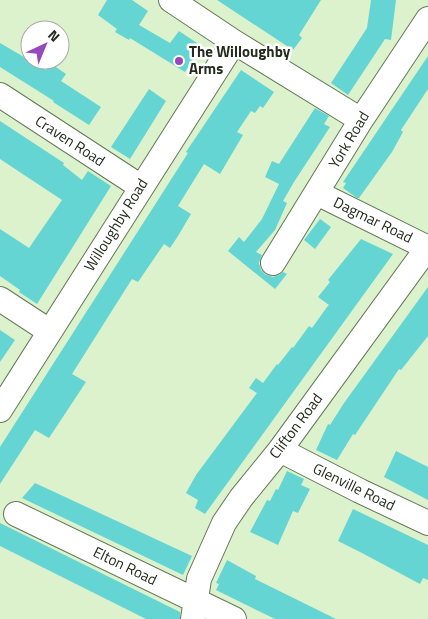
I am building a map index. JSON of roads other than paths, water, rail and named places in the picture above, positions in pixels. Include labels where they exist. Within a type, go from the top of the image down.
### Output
[{"type":"street","points":[[171,0],[234,42],[361,120]]},
{"type":"street","name":"York Road","points":[[273,263],[361,120],[428,19]]},
{"type":"street","name":"Willoughby Road","points":[[0,410],[234,42]]},
{"type":"street","name":"Craven Road","points":[[0,95],[141,187]]},
{"type":"street","name":"Dagmar Road","points":[[317,193],[428,247]]},
{"type":"street","name":"Clifton Road","points":[[195,610],[199,579],[224,523],[241,498],[280,450],[428,247]]},
{"type":"street","points":[[0,299],[49,331]]},
{"type":"street","name":"Glenville Road","points":[[280,450],[428,523]]},
{"type":"street","name":"Elton Road","points":[[16,514],[195,610],[234,619]]},
{"type":"place","name":"The Willoughby Arms","points":[[179,61]]}]
